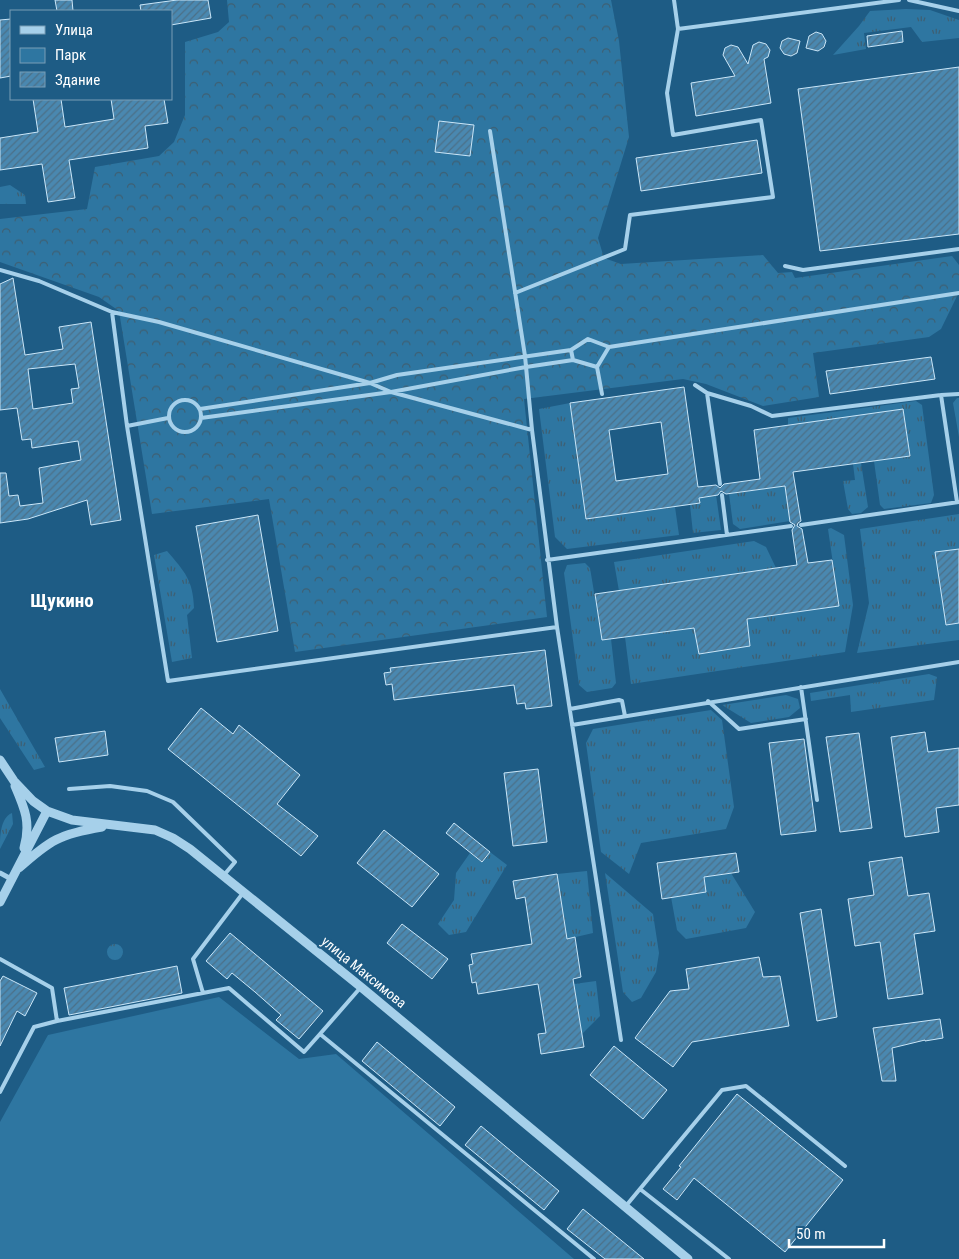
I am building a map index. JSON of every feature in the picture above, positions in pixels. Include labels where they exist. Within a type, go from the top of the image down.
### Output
[{"type":"street","name":"улица Максимова","points":[[0,760],[14,781],[33,801],[47,811],[72,820],[155,830],[173,838],[190,849],[361,987],[684,1258]]},
{"type":"street","points":[[14,781],[26,812],[28,824],[27,838],[19,868]]},
{"type":"street","points":[[0,902],[47,811]]},
{"type":"street","points":[[19,868],[40,849],[57,838],[73,832],[111,826]]},
{"type":"street","points":[[0,873],[12,880]]},
{"type":"lane","points":[[515,293],[625,249],[630,215],[773,197],[761,120],[673,135],[668,93],[678,29],[674,0]]},
{"type":"lane","points":[[678,29],[899,0]]},
{"type":"lane","points":[[909,0],[959,11]]},
{"type":"lane","points":[[490,131],[525,356],[547,560],[621,1040]]},
{"type":"lane","points":[[785,266],[803,270],[959,249]]},
{"type":"lane","points":[[0,270],[39,281],[112,312],[159,322],[370,383],[391,392],[532,430]]},
{"type":"lane","points":[[200,410],[370,383],[397,375],[571,350],[588,339],[608,347],[959,293]]},
{"type":"lane","points":[[112,312],[127,426],[168,681],[557,627]]},
{"type":"lane","points":[[602,394],[597,367],[608,347]]},
{"type":"lane","points":[[571,350],[573,360]]},
{"type":"lane","points":[[201,418],[391,392],[573,360],[597,367]]},
{"type":"lane","points":[[694,385],[707,393],[751,406],[772,416],[959,394]]},
{"type":"lane","points":[[707,393],[720,484]]},
{"type":"lane","points":[[802,525],[958,502],[941,395]]},
{"type":"lane","points":[[183,400],[193,402],[200,410],[201,418],[196,428],[187,432],[177,431],[168,418],[174,404],[183,400]]},
{"type":"lane","points":[[127,426],[168,418]]},
{"type":"lane","points":[[722,495],[727,535]]},
{"type":"lane","points":[[547,560],[791,526]]},
{"type":"lane","points":[[572,724],[959,662]]},
{"type":"lane","points":[[801,686],[817,800]]},
{"type":"lane","points":[[570,708],[619,700],[622,701],[625,716]]},
{"type":"lane","points":[[708,701],[739,729],[806,719]]},
{"type":"lane","points":[[69,789],[110,786],[147,791],[173,802],[235,862],[223,876]]},
{"type":"lane","points":[[203,993],[193,959],[243,893]]},
{"type":"lane","points":[[0,959],[52,988],[57,1021]]},
{"type":"lane","points":[[0,1092],[34,1027],[229,988],[304,1052],[361,987]]},
{"type":"lane","points":[[320,1034],[594,1259]]},
{"type":"lane","points":[[625,1207],[722,1090],[746,1086],[845,1166]]},
{"type":"lane","points":[[640,1189],[729,1259]]},
{"type":"green space","points":[[227,0],[611,0],[619,41],[629,137],[598,238],[604,258],[621,264],[763,255],[778,273],[792,272],[795,278],[952,256],[959,265],[959,292],[941,329],[929,337],[813,353],[819,397],[763,406],[706,384],[683,379],[524,399],[547,617],[295,652],[269,499],[152,514],[119,311],[99,297],[0,262],[0,219],[87,209],[95,167],[159,156],[174,142],[185,115],[185,42],[218,32],[229,22]]},
{"type":"green space","points":[[930,10],[959,20],[959,38],[922,42],[911,27],[864,33],[866,49],[833,55],[870,11]]},
{"type":"green space","points":[[10,185],[25,195],[26,204],[0,204],[0,187]]},
{"type":"green space","points":[[959,398],[959,437],[953,403]]},
{"type":"green space","points":[[916,401],[922,405],[934,495],[931,503],[884,509],[880,505],[874,461],[910,456],[903,410],[788,425],[788,418]]},
{"type":"green space","points":[[570,403],[586,519],[675,507],[679,535],[567,549],[555,537],[539,409]]},
{"type":"green space","points":[[861,463],[868,507],[861,513],[852,514],[848,509],[843,481],[855,480],[853,464]]},
{"type":"green space","points":[[785,486],[790,521],[740,529],[733,524],[729,494]]},
{"type":"green space","points":[[716,495],[721,530],[693,533],[690,505],[700,503],[699,498]]},
{"type":"green space","points":[[959,514],[959,640],[857,653],[869,603],[860,529]]},
{"type":"green space","points":[[831,528],[844,535],[853,605],[845,652],[631,684],[625,637],[694,628],[699,654],[750,646],[747,619],[839,605],[828,529]]},
{"type":"green space","points":[[754,541],[766,547],[776,568],[619,591],[614,562]]},
{"type":"green space","points":[[167,551],[179,565],[190,583],[194,608],[187,615],[192,658],[172,662],[154,555]]},
{"type":"green space","points":[[585,563],[590,568],[602,640],[611,639],[616,683],[612,688],[587,692],[579,685],[564,573],[567,565]]},
{"type":"green space","points":[[929,674],[937,677],[934,700],[851,712],[850,695],[811,701],[810,693]]},
{"type":"green space","points":[[0,689],[45,767],[34,770],[0,718]]},
{"type":"green space","points":[[786,695],[798,699],[800,708],[789,717],[751,723],[722,705]]},
{"type":"green space","points":[[711,710],[722,720],[734,807],[726,829],[641,843],[629,874],[601,852],[586,743],[593,729]]},
{"type":"green space","points":[[12,813],[13,824],[0,849],[3,823],[8,815]]},
{"type":"green space","points":[[490,852],[507,865],[466,932],[449,935],[438,924],[454,900],[456,873],[470,853],[481,862]]},
{"type":"green space","points":[[587,871],[593,933],[567,939],[557,874]]},
{"type":"green space","points":[[605,873],[653,914],[659,953],[656,972],[641,998],[632,1002],[623,992]]},
{"type":"green space","points":[[731,873],[755,912],[746,928],[686,939],[677,930],[671,897],[705,892],[704,877]]},
{"type":"green space","points":[[115,944],[121,946],[123,952],[121,958],[115,960],[109,958],[107,952],[109,946]]},
{"type":"green space","points":[[596,981],[600,1016],[582,1034],[574,984]]},
{"type":"green space","points":[[219,997],[299,1059],[336,1054],[574,1259],[0,1259],[0,1122],[48,1035]]},
{"type":"building","points":[[55,0],[72,0],[73,10],[57,10]]},
{"type":"building","points":[[177,0],[208,0],[211,18],[172,25],[172,10],[141,10],[140,5]]},
{"type":"building","points":[[10,19],[10,76],[0,78],[0,20]]},
{"type":"building","points":[[902,31],[903,42],[868,47],[867,36]]},
{"type":"building","points":[[816,32],[822,34],[826,41],[824,47],[818,51],[806,48],[809,36]]},
{"type":"building","points":[[788,38],[800,41],[797,53],[791,56],[784,54],[780,48],[782,41]]},
{"type":"building","points":[[759,42],[766,44],[770,50],[768,57],[764,59],[771,103],[696,116],[691,83],[735,76],[723,55],[725,48],[731,45],[738,47],[748,64],[753,45]]},
{"type":"building","points":[[959,67],[959,234],[820,251],[798,89]]},
{"type":"building","points":[[33,100],[61,100],[65,127],[114,119],[111,100],[164,100],[168,123],[145,126],[148,148],[69,160],[75,198],[48,202],[42,164],[0,170],[0,138],[38,132]]},
{"type":"building","points":[[439,121],[474,125],[470,156],[435,152]]},
{"type":"building","points":[[757,140],[762,173],[641,191],[636,158]]},
{"type":"building","points":[[13,278],[25,355],[63,349],[59,327],[91,322],[121,520],[91,525],[87,500],[28,519],[0,523],[0,473],[6,473],[9,496],[18,495],[20,506],[43,503],[39,468],[81,460],[78,441],[32,448],[31,439],[22,440],[17,408],[0,410],[0,284]],"holes":[[[75,364],[79,388],[71,389],[73,403],[33,409],[28,369]]]},
{"type":"building","points":[[931,357],[935,379],[830,394],[826,371]]},
{"type":"building","points":[[684,387],[698,487],[716,485],[720,488],[724,484],[760,479],[754,430],[903,409],[910,456],[793,472],[801,521],[797,526],[802,529],[808,563],[832,560],[839,606],[747,619],[750,646],[699,654],[694,628],[602,640],[595,594],[797,565],[792,530],[795,525],[790,522],[785,486],[726,494],[721,491],[718,495],[699,498],[700,503],[586,519],[570,403]],"holes":[[[661,422],[668,474],[616,481],[609,430]]]},
{"type":"building","points":[[258,515],[278,631],[217,642],[196,526]]},
{"type":"building","points":[[959,549],[959,623],[946,625],[935,552]]},
{"type":"building","points":[[545,650],[552,706],[526,709],[525,703],[517,704],[514,685],[394,700],[392,684],[386,685],[384,673],[391,672],[390,668]]},
{"type":"building","points":[[201,708],[233,734],[239,725],[300,775],[277,804],[318,836],[301,856],[168,749]]},
{"type":"building","points":[[105,731],[108,755],[59,762],[55,738]]},
{"type":"building","points":[[925,732],[928,752],[959,748],[959,805],[936,808],[939,832],[905,837],[891,737]]},
{"type":"building","points":[[859,733],[872,828],[840,832],[826,737]]},
{"type":"building","points":[[804,739],[816,831],[781,835],[769,743]]},
{"type":"building","points":[[538,769],[547,842],[513,846],[504,773]]},
{"type":"building","points":[[454,823],[490,852],[482,862],[446,833]]},
{"type":"building","points":[[384,830],[439,874],[412,907],[357,863]]},
{"type":"building","points":[[736,853],[739,872],[704,877],[706,892],[662,899],[657,863]]},
{"type":"building","points":[[902,857],[908,896],[929,893],[935,931],[914,934],[923,994],[888,999],[880,942],[855,946],[848,899],[874,895],[869,862]]},
{"type":"building","points":[[557,874],[567,939],[575,937],[581,977],[573,979],[584,1047],[541,1054],[538,1034],[546,1033],[538,984],[478,994],[476,982],[472,983],[469,965],[473,964],[471,954],[532,944],[525,897],[516,899],[513,881]]},
{"type":"building","points":[[821,909],[837,1017],[817,1021],[800,913]]},
{"type":"building","points":[[402,924],[448,959],[432,979],[387,943]]},
{"type":"building","points":[[230,933],[323,1011],[299,1039],[276,1020],[281,1015],[255,992],[232,973],[227,979],[206,961]]},
{"type":"building","points":[[759,957],[763,977],[780,976],[789,1026],[692,1042],[673,1067],[635,1038],[670,991],[689,989],[686,969]]},
{"type":"building","points":[[177,966],[182,993],[69,1015],[64,988]]},
{"type":"building","points":[[3,976],[37,993],[25,1016],[17,1011],[0,1046],[0,981]]},
{"type":"building","points":[[940,1019],[943,1038],[925,1040],[892,1048],[896,1081],[882,1081],[873,1028]]},
{"type":"building","points":[[377,1042],[455,1107],[440,1126],[362,1061]]},
{"type":"building","points":[[614,1046],[667,1090],[643,1119],[590,1075]]},
{"type":"building","points":[[737,1094],[843,1180],[785,1252],[694,1178],[677,1200],[663,1189],[681,1167],[679,1166]]},
{"type":"building","points":[[481,1126],[559,1191],[544,1210],[465,1145]]},
{"type":"building","points":[[583,1209],[644,1259],[605,1259],[567,1229]]},
{"type":"district","name":"Щукино","points":[[62,600]]}]
